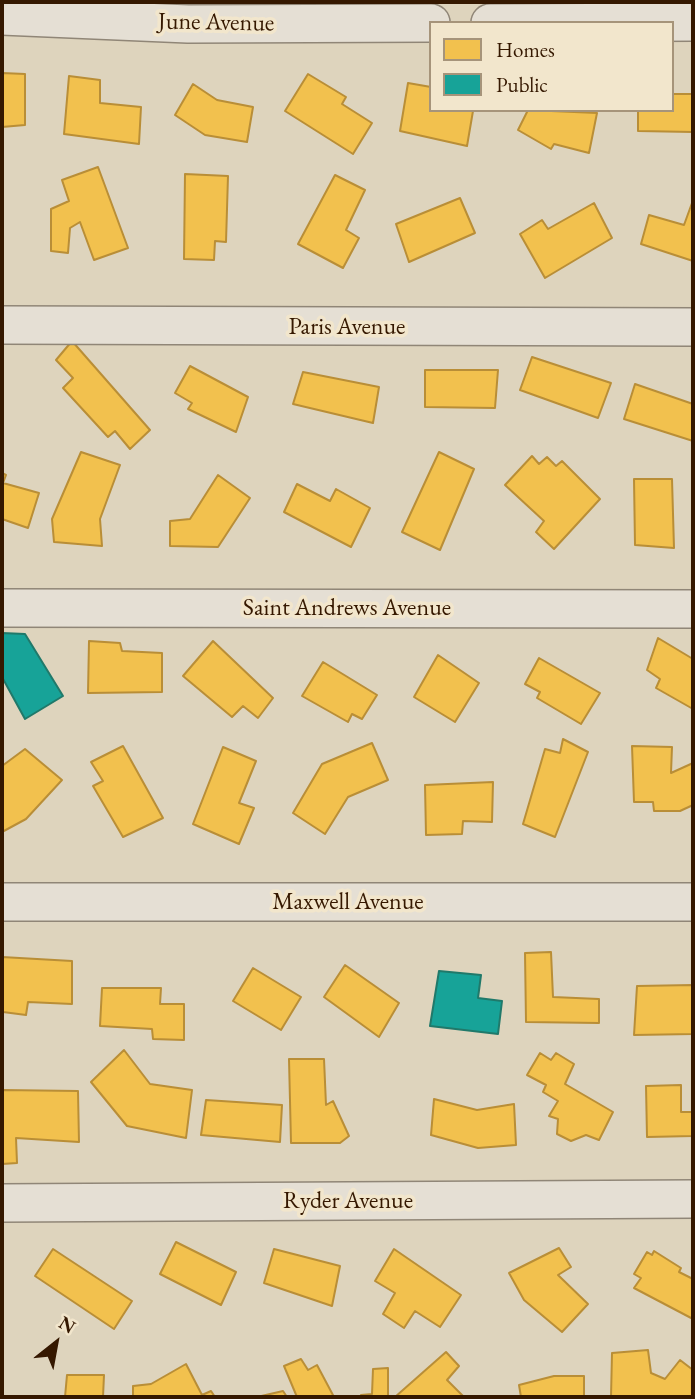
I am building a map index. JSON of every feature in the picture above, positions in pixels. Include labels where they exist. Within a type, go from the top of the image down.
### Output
[{"type":"street","name":"June Avenue","points":[[2,16],[188,24],[310,13],[429,23]]},
{"type":"street","points":[[674,22],[693,22]]},
{"type":"street","name":"Paris Avenue","points":[[2,326],[693,327]]},
{"type":"street","name":"Saint Andrews Avenue","points":[[2,608],[693,609]]},
{"type":"street","name":"Maxwell Avenue","points":[[2,902],[693,902]]},
{"type":"street","name":"Ryder Avenue","points":[[2,1203],[693,1199]]},
{"type":"building: Homes","points":[[2,73],[25,74],[25,125],[2,127]]},
{"type":"building: Homes","points":[[308,74],[346,97],[342,104],[372,123],[353,154],[285,111]]},
{"type":"building: Homes","points":[[69,76],[100,80],[100,103],[141,107],[139,144],[64,134]]},
{"type":"building: Homes","points":[[408,83],[429,87],[429,112],[473,112],[467,146],[400,131]]},
{"type":"building: Homes","points":[[193,84],[217,100],[253,107],[247,142],[205,135],[175,115]]},
{"type":"building: Homes","points":[[674,94],[693,94],[693,132],[638,131],[638,112],[674,112]]},
{"type":"building: Homes","points":[[527,112],[597,113],[589,153],[554,144],[551,149],[518,130]]},
{"type":"building: Homes","points":[[98,167],[128,248],[94,260],[80,222],[70,228],[68,253],[51,251],[51,209],[69,201],[62,180]]},
{"type":"building: Homes","points":[[185,174],[228,176],[226,242],[215,241],[214,260],[184,259]]},
{"type":"building: Homes","points":[[335,175],[365,190],[346,230],[359,238],[343,268],[298,244]]},
{"type":"building: Homes","points":[[460,198],[475,233],[409,262],[396,224]]},
{"type":"building: Homes","points":[[594,203],[612,238],[545,278],[520,234],[542,220],[548,229]]},
{"type":"building: Homes","points":[[692,203],[693,261],[641,244],[649,215],[684,225]]},
{"type":"building: Homes","points":[[72,341],[150,430],[130,449],[115,431],[108,437],[63,388],[73,378],[56,360]]},
{"type":"building: Homes","points":[[532,357],[611,383],[598,418],[520,390]]},
{"type":"building: Homes","points":[[190,366],[248,397],[236,432],[188,409],[192,403],[175,393]]},
{"type":"building: Homes","points":[[425,370],[498,370],[495,408],[425,407]]},
{"type":"building: Homes","points":[[303,372],[379,387],[373,423],[293,404]]},
{"type":"building: Homes","points":[[635,384],[693,404],[693,441],[624,419]]},
{"type":"building: Homes","points":[[81,452],[120,465],[100,519],[102,546],[54,542],[52,519]]},
{"type":"building: Homes","points":[[439,452],[474,469],[440,550],[402,532]]},
{"type":"building: Homes","points":[[532,456],[539,464],[547,457],[556,466],[562,461],[600,499],[554,549],[536,532],[544,521],[505,485]]},
{"type":"building: Homes","points":[[2,473],[6,475],[3,483],[39,493],[28,528],[2,519]]},
{"type":"building: Homes","points":[[218,475],[250,498],[218,547],[170,546],[170,521],[190,519]]},
{"type":"building: Homes","points":[[634,479],[672,479],[674,548],[635,545]]},
{"type":"building: Homes","points":[[297,484],[330,501],[336,489],[370,508],[351,547],[284,512]]},
{"type":"building: Homes","points":[[658,638],[693,659],[693,709],[656,688],[660,679],[647,670]]},
{"type":"building: Homes","points":[[89,641],[120,643],[122,651],[162,653],[162,692],[88,693]]},
{"type":"building: Homes","points":[[213,641],[273,698],[258,718],[243,706],[232,717],[183,676]]},
{"type":"building: Homes","points":[[438,655],[479,683],[455,722],[414,697]]},
{"type":"building: Homes","points":[[539,658],[600,693],[581,724],[537,698],[540,692],[525,684]]},
{"type":"building: Homes","points":[[323,662],[377,695],[362,719],[352,714],[348,722],[302,696]]},
{"type":"building: Homes","points":[[563,739],[588,752],[555,837],[523,824],[545,749],[560,753]]},
{"type":"building: Homes","points":[[372,743],[388,780],[348,797],[325,834],[293,813],[322,764]]},
{"type":"building: Homes","points":[[123,746],[163,818],[123,837],[93,786],[103,781],[91,762]]},
{"type":"building: Homes","points":[[632,746],[672,747],[671,773],[693,763],[693,805],[680,811],[654,811],[653,802],[634,802]]},
{"type":"building: Homes","points":[[223,747],[256,761],[239,803],[254,808],[239,844],[193,824]]},
{"type":"building: Homes","points":[[25,749],[62,780],[26,819],[2,832],[2,766]]},
{"type":"building: Homes","points":[[493,782],[492,822],[463,821],[462,834],[426,835],[425,785]]},
{"type":"building: Homes","points":[[551,952],[553,997],[599,999],[599,1023],[526,1022],[525,953]]},
{"type":"building: Homes","points":[[2,957],[72,961],[72,1004],[28,1002],[26,1015],[3,1012]]},
{"type":"building: Homes","points":[[345,965],[399,1003],[379,1037],[324,997]]},
{"type":"building: Homes","points":[[253,968],[301,997],[281,1030],[233,1001]]},
{"type":"building: Homes","points":[[693,985],[693,1034],[634,1035],[637,986]]},
{"type":"building: Homes","points":[[102,988],[161,988],[160,1004],[184,1004],[184,1040],[153,1039],[152,1029],[100,1026]]},
{"type":"building: Homes","points":[[124,1050],[150,1084],[192,1090],[186,1138],[127,1126],[91,1082]]},
{"type":"building: Homes","points":[[540,1053],[551,1060],[556,1053],[574,1064],[565,1084],[613,1112],[599,1140],[586,1135],[571,1141],[557,1134],[558,1119],[549,1116],[558,1101],[543,1092],[546,1085],[527,1075]]},
{"type":"building: Homes","points":[[289,1059],[324,1059],[326,1105],[333,1101],[349,1136],[340,1143],[291,1143]]},
{"type":"building: Homes","points":[[681,1085],[681,1112],[692,1112],[693,1136],[647,1137],[646,1086]]},
{"type":"building: Homes","points":[[2,1090],[78,1091],[79,1142],[16,1138],[17,1163],[2,1164]]},
{"type":"building: Homes","points":[[434,1099],[477,1110],[514,1104],[516,1145],[478,1148],[431,1135]]},
{"type":"building: Homes","points":[[206,1100],[282,1105],[280,1142],[201,1135]]},
{"type":"building: Homes","points":[[176,1242],[236,1272],[221,1305],[160,1274]]},
{"type":"building: Homes","points":[[559,1248],[571,1267],[558,1275],[588,1304],[562,1332],[524,1300],[509,1273]]},
{"type":"building: Homes","points":[[53,1249],[132,1301],[114,1329],[35,1276]]},
{"type":"building: Homes","points":[[274,1249],[340,1266],[332,1306],[264,1283]]},
{"type":"building: Homes","points":[[394,1249],[461,1295],[440,1327],[415,1311],[404,1328],[383,1314],[395,1293],[375,1281]]},
{"type":"building: Homes","points":[[654,1251],[681,1268],[679,1272],[693,1279],[693,1319],[634,1288],[641,1278],[634,1274],[647,1252],[652,1255]]},
{"type":"building: Homes","points":[[648,1350],[651,1373],[665,1379],[680,1360],[693,1370],[693,1397],[611,1397],[612,1353]]},
{"type":"building: Homes","points":[[446,1352],[459,1366],[447,1380],[464,1397],[395,1397]]},
{"type":"building: Homes","points":[[301,1359],[308,1370],[317,1365],[334,1397],[297,1397],[284,1366]]},
{"type":"building: Homes","points":[[186,1364],[202,1395],[211,1391],[215,1397],[133,1397],[133,1386],[151,1384]]},
{"type":"building: Homes","points":[[388,1368],[388,1397],[361,1397],[372,1394],[373,1369]]},
{"type":"building: Homes","points":[[67,1375],[104,1375],[103,1397],[65,1397]]},
{"type":"building: Homes","points":[[554,1376],[584,1376],[584,1397],[521,1397],[519,1385]]},
{"type":"building: Homes","points":[[283,1391],[287,1397],[257,1397]]},
{"type":"building: Public","points":[[2,633],[25,634],[63,696],[25,719],[2,677]]},
{"type":"building: Public","points":[[439,971],[481,975],[478,998],[502,1001],[498,1034],[430,1026]]}]
